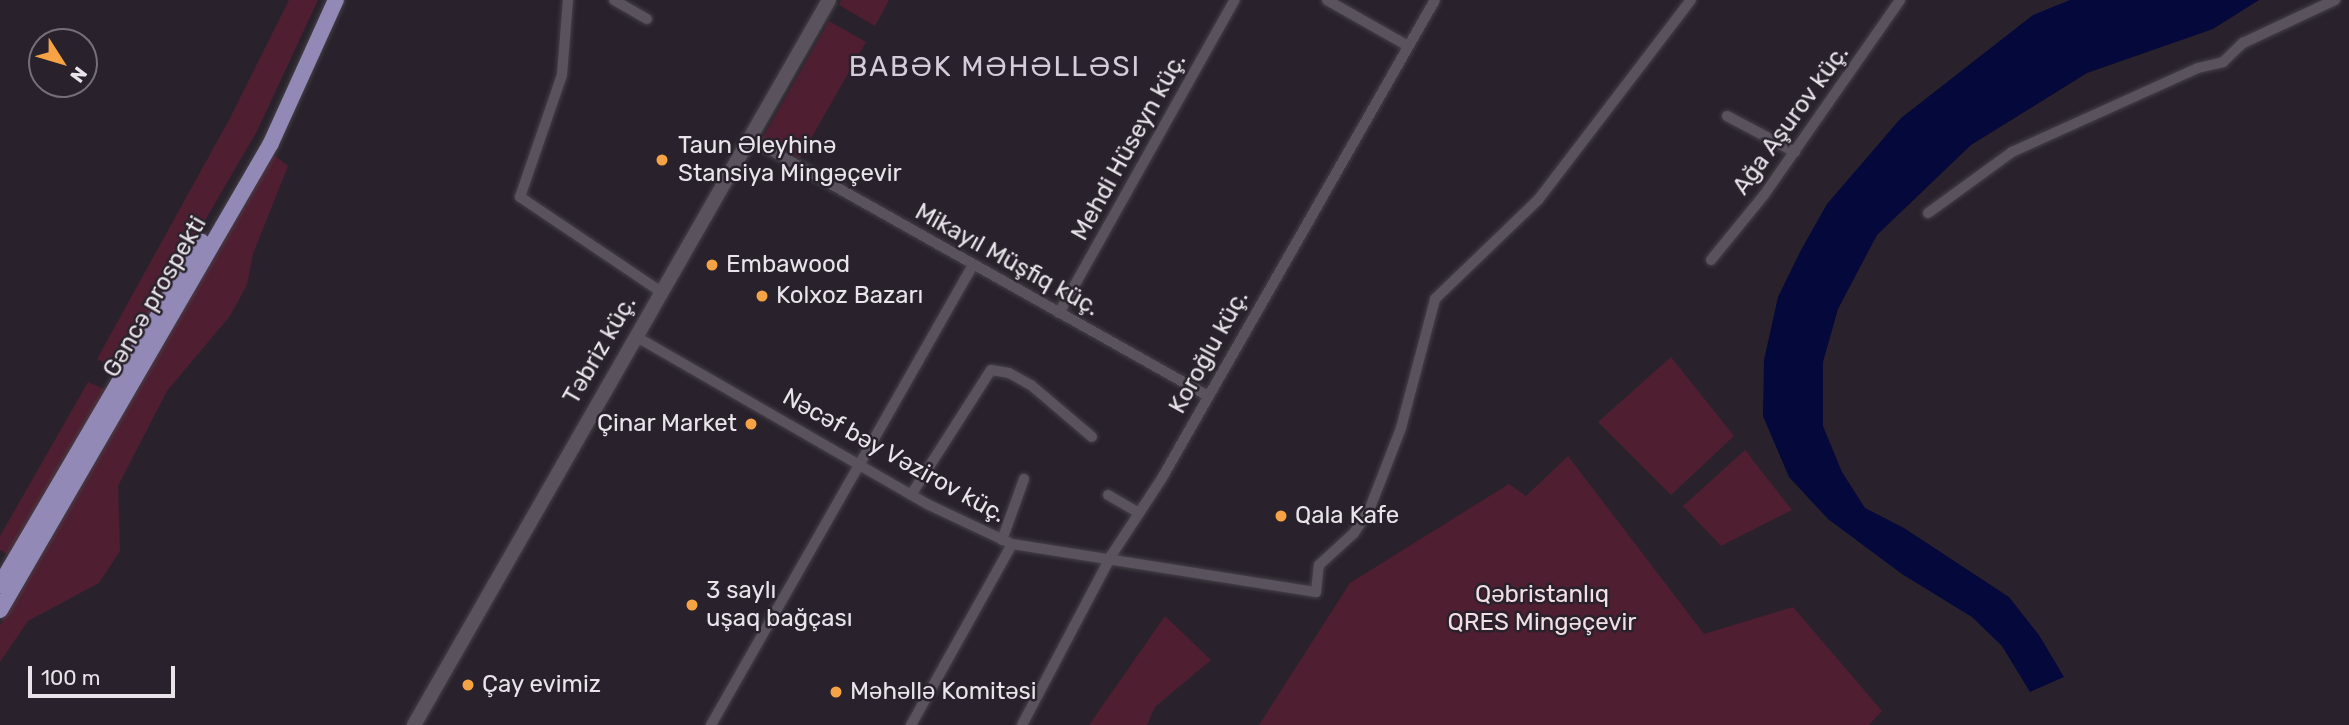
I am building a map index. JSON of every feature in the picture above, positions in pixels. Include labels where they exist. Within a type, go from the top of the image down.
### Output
[{"type":"main road","name":"Gəncə prospekti","points":[[0,585],[262,139],[325,0]]},
{"type":"main road","name":"Gəncə prospekti","points":[[0,610],[271,143],[336,0]]},
{"type":"main road","name":"Təbriz küç.","points":[[414,725],[828,0]]},
{"type":"street","points":[[568,0],[562,75],[520,197],[660,291]]},
{"type":"street","points":[[614,0],[647,19]]},
{"type":"street","name":"Mehdi Hüseyn küç.","points":[[1059,313],[1235,0]]},
{"type":"street","points":[[1327,0],[1408,46]]},
{"type":"street","name":"Koroğlu küç.","points":[[1022,725],[1111,556],[1208,396],[1435,0]]},
{"type":"street","name":"Nəcəf bəy Vəzirov küç.","points":[[635,336],[911,495],[1007,542],[1111,556],[1316,592],[1319,565],[1354,533],[1370,508],[1401,428],[1435,299],[1538,200],[1690,0]]},
{"type":"street","name":"Ağa Aşurov küç.","points":[[1711,260],[1794,152],[1900,0]]},
{"type":"street","points":[[1928,213],[2012,152],[2198,68],[2223,62],[2243,43],[2335,0]]},
{"type":"street","points":[[1727,116],[1794,152]]},
{"type":"street","name":"Mikayıl Müşfiq küç.","points":[[749,138],[1208,396]]},
{"type":"street","points":[[711,725],[973,265]]},
{"type":"street","points":[[911,495],[991,370],[1009,373],[1031,385],[1093,437]]},
{"type":"street","points":[[911,725],[1007,542],[1024,478]]},
{"type":"street","points":[[1108,495],[1139,513]]},
{"type":"green space","points":[[289,0],[318,0],[257,131],[118,370],[97,359],[230,118]]},
{"type":"green space","points":[[841,0],[889,0],[875,26],[839,5]]},
{"type":"green space","points":[[829,21],[866,42],[800,158],[763,137]]},
{"type":"green space","points":[[273,154],[288,166],[253,254],[247,285],[230,316],[167,391],[118,486],[120,551],[99,583],[28,621],[0,662],[0,625]]},
{"type":"green space","points":[[1671,357],[1734,436],[1671,495],[1598,422]]},
{"type":"green space","points":[[88,382],[107,390],[10,556],[0,550],[0,536]]},
{"type":"green space","points":[[1745,450],[1792,510],[1721,546],[1683,506]]},
{"type":"green space","name":"Qəbristanlıq QRES Mingəçevir","points":[[1568,456],[1704,634],[1793,607],[1882,711],[1869,725],[1259,725],[1350,583],[1509,484],[1526,496]]},
{"type":"green space","points":[[1165,616],[1211,660],[1155,707],[1147,725],[1089,725]]},
{"type":"shaded area","points":[[2070,0],[2259,0],[2213,29],[2087,73],[1971,145],[1877,235],[1838,309],[1823,362],[1823,426],[1842,472],[1865,508],[1904,528],[2009,597],[2039,635],[2064,677],[2030,692],[2002,646],[1972,617],[1902,574],[1828,519],[1789,477],[1763,416],[1764,360],[1778,297],[1827,204],[1901,118],[2033,15]]},
{"type":"place","name":"Taun Əleyhinə Stansiya Mingəçevir","points":[[662,160]]},
{"type":"place","name":"Embawood","points":[[712,265]]},
{"type":"place","name":"Kolxoz Bazarı","points":[[762,296]]},
{"type":"place","name":"Çinar Market","points":[[751,424]]},
{"type":"place","name":"Qala Kafe","points":[[1281,516]]},
{"type":"place","name":"3 saylı uşaq bağçası","points":[[692,605]]},
{"type":"place","name":"Çay evimiz","points":[[468,685]]},
{"type":"place","name":"Məhəllə Komitəsi","points":[[836,692]]},
{"type":"district","name":"BABƏK MƏHƏLLƏSI","points":[[995,67]]}]
